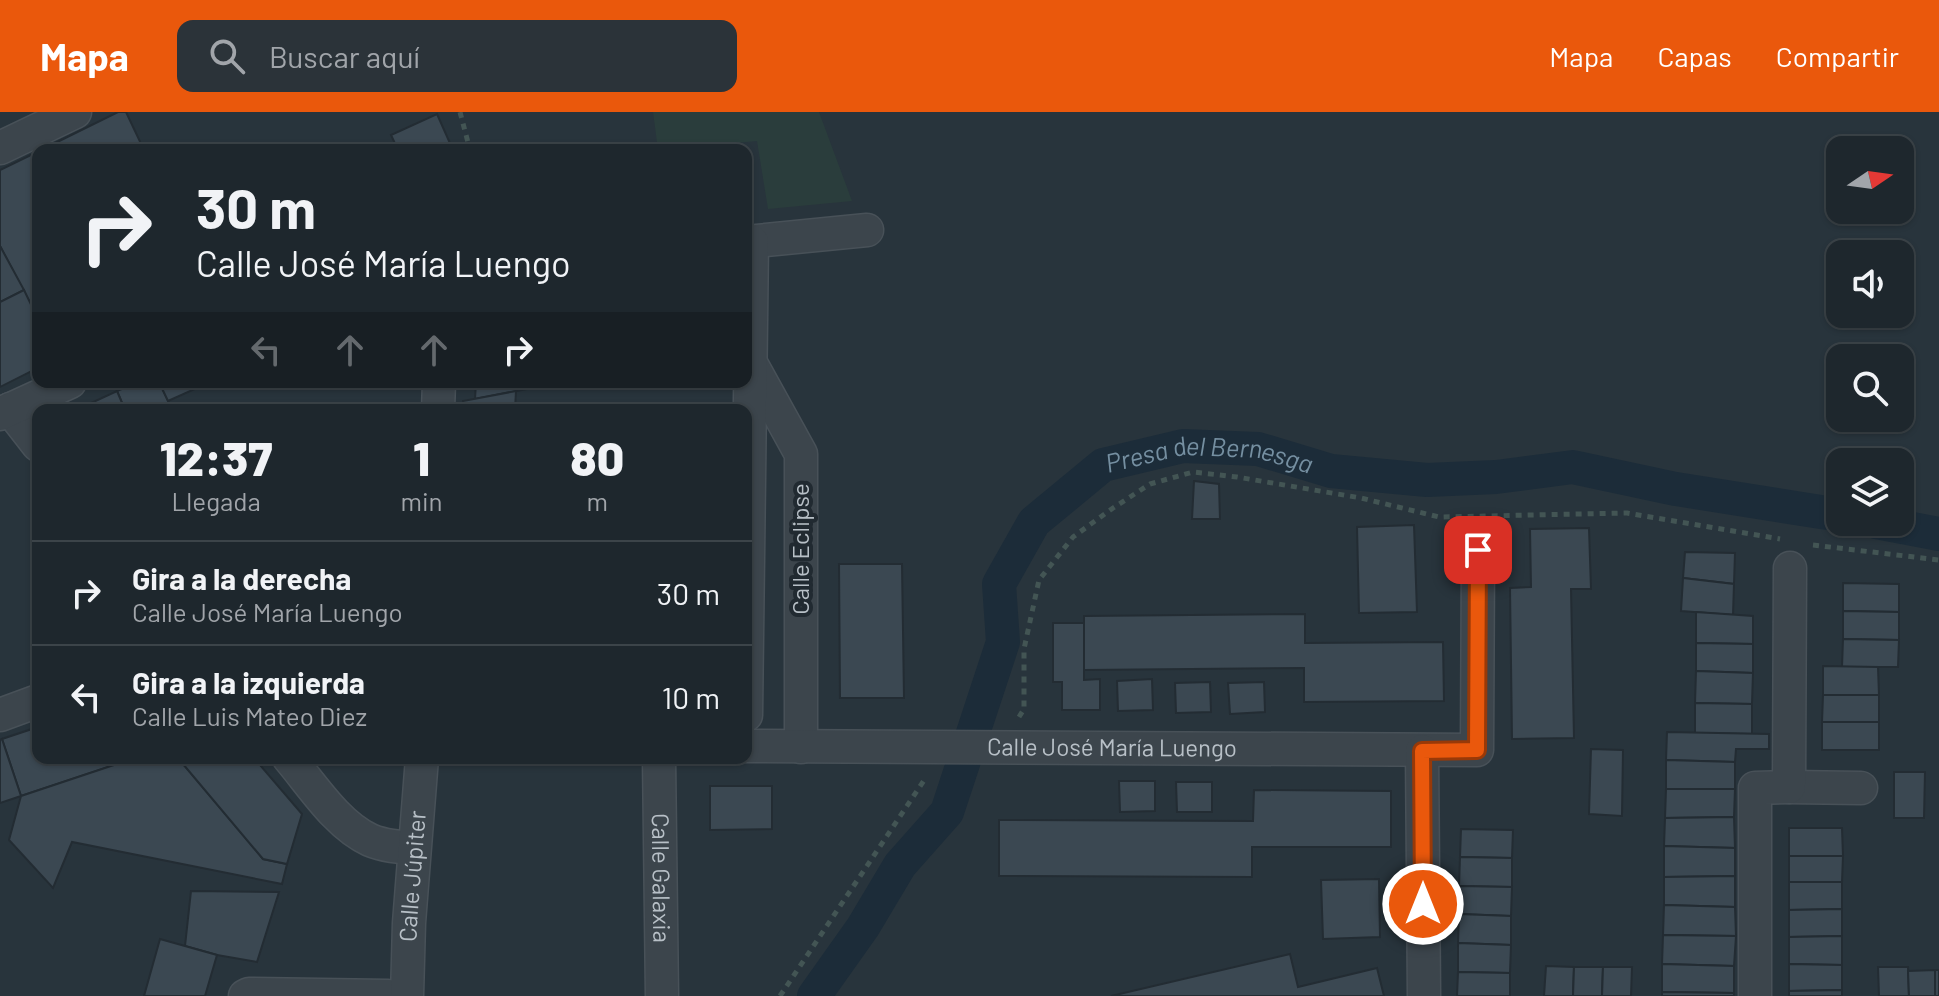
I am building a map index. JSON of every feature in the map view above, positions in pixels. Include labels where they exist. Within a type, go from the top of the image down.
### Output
[{"type":"street","points":[[0,148],[75,112]]},
{"type":"street","points":[[752,242],[867,230]]},
{"type":"street","name":"Calle Eclipse","points":[[752,367],[801,454],[801,747]]},
{"type":"street","points":[[32,439],[5,412],[57,388]]},
{"type":"street","name":"Calle José María Luengo","points":[[752,746],[1477,750],[1478,550]]},
{"type":"street","points":[[1789,787],[1793,551]]},
{"type":"street","points":[[0,715],[32,703]]},
{"type":"street","points":[[1422,751],[1424,996]]},
{"type":"street","points":[[294,764],[343,820],[367,839],[386,846],[414,848]]},
{"type":"street","name":"Calle Júpiter","points":[[407,996],[421,764]]},
{"type":"street","name":"Calle Galaxia","points":[[659,764],[662,996]]},
{"type":"street","points":[[1755,996],[1755,788],[1861,788]]},
{"type":"street","points":[[245,996],[388,996]]},
{"type":"path","points":[[460,112],[468,144]]},
{"type":"path","points":[[1024,709],[1024,649],[1039,580],[1073,537],[1113,508],[1150,484],[1193,472],[1361,498],[1439,517],[1627,513],[1793,551],[1939,560]]},
{"type":"path","points":[[780,996],[926,778]]},
{"type":"green space","points":[[653,112],[819,112],[852,201],[768,209],[757,141],[657,144]]},
{"type":"building","points":[[118,112],[126,112],[141,144],[53,144]]},
{"type":"building","points":[[437,114],[450,144],[395,144],[391,135]]},
{"type":"building","points":[[32,154],[30,303],[0,246],[0,170]]},
{"type":"building","points":[[0,246],[24,290],[0,302]]},
{"type":"building","points":[[24,290],[32,307],[32,371],[0,387],[0,302]]},
{"type":"building","points":[[124,388],[162,388],[170,404],[122,404],[117,391]]},
{"type":"building","points":[[162,388],[197,388],[168,401]]},
{"type":"building","points":[[476,388],[533,388],[475,399]]},
{"type":"building","points":[[117,391],[122,404],[89,404]]},
{"type":"building","points":[[516,391],[515,404],[463,404],[463,401]]},
{"type":"building","points":[[1194,481],[1219,484],[1220,519],[1192,519]]},
{"type":"building","points":[[1414,525],[1417,612],[1359,613],[1357,527]]},
{"type":"building","points":[[1589,528],[1591,589],[1571,589],[1574,738],[1512,739],[1510,588],[1531,587],[1530,529]]},
{"type":"building","points":[[1685,552],[1735,553],[1734,584],[1683,578]]},
{"type":"building","points":[[839,564],[902,564],[904,698],[840,698]]},
{"type":"building","points":[[1683,578],[1734,584],[1733,615],[1681,611]]},
{"type":"building","points":[[1843,583],[1899,584],[1899,612],[1843,611]]},
{"type":"building","points":[[1843,611],[1899,612],[1899,640],[1843,639]]},
{"type":"building","points":[[1696,612],[1753,616],[1753,644],[1696,643]]},
{"type":"building","points":[[1305,614],[1305,643],[1443,642],[1444,701],[1304,702],[1304,668],[1084,670],[1084,616]]},
{"type":"building","points":[[1053,623],[1084,623],[1084,680],[1100,679],[1100,710],[1062,710],[1062,682],[1053,682]]},
{"type":"building","points":[[1843,639],[1899,640],[1898,667],[1842,667]]},
{"type":"building","points":[[1696,643],[1753,644],[1753,673],[1696,671]]},
{"type":"building","points":[[1823,666],[1878,667],[1879,695],[1823,695]]},
{"type":"building","points":[[1696,671],[1753,673],[1752,704],[1695,703]]},
{"type":"building","points":[[1152,679],[1153,710],[1118,711],[1117,681]]},
{"type":"building","points":[[1210,682],[1211,712],[1176,713],[1175,683]]},
{"type":"building","points":[[1264,682],[1265,712],[1230,714],[1228,683]]},
{"type":"building","points":[[1823,695],[1879,695],[1879,722],[1822,722]]},
{"type":"building","points":[[1695,703],[1752,704],[1752,734],[1695,733]]},
{"type":"building","points":[[1822,722],[1879,722],[1879,750],[1822,750]]},
{"type":"building","points":[[32,729],[32,764],[117,764],[21,796],[2,739]]},
{"type":"building","points":[[1667,732],[1769,734],[1769,749],[1736,749],[1735,762],[1666,760]]},
{"type":"building","points":[[0,740],[21,796],[0,803]]},
{"type":"building","points":[[1591,749],[1623,750],[1622,816],[1589,814]]},
{"type":"building","points":[[1666,760],[1735,762],[1735,789],[1666,789]]},
{"type":"building","points":[[117,764],[183,764],[263,859],[287,864],[282,884],[72,842],[53,888],[9,840],[21,796]]},
{"type":"building","points":[[183,764],[259,764],[302,814],[287,864],[263,859]]},
{"type":"building","points":[[1894,772],[1925,772],[1924,818],[1894,818]]},
{"type":"building","points":[[1119,781],[1155,781],[1155,811],[1120,812]]},
{"type":"building","points":[[1176,782],[1212,782],[1212,812],[1177,812]]},
{"type":"building","points":[[710,786],[772,786],[772,829],[710,830]]},
{"type":"building","points":[[1666,789],[1735,789],[1734,817],[1665,818]]},
{"type":"building","points":[[1254,790],[1391,791],[1391,847],[1252,847],[1252,877],[999,876],[999,820],[1253,821]]},
{"type":"building","points":[[1734,817],[1735,848],[1664,846],[1665,818]]},
{"type":"building","points":[[1789,828],[1842,828],[1843,856],[1789,856]]},
{"type":"building","points":[[1461,829],[1513,830],[1512,858],[1460,857]]},
{"type":"building","points":[[1664,846],[1735,848],[1735,876],[1664,877]]},
{"type":"building","points":[[1789,856],[1843,856],[1842,882],[1789,882]]},
{"type":"building","points":[[1460,857],[1512,858],[1512,887],[1459,886]]},
{"type":"building","points":[[1735,876],[1735,907],[1664,905],[1664,877]]},
{"type":"building","points":[[1379,879],[1380,937],[1323,939],[1321,880]]},
{"type":"building","points":[[1789,882],[1842,882],[1842,909],[1789,910]]},
{"type":"building","points":[[1459,886],[1512,887],[1511,916],[1459,914]]},
{"type":"building","points":[[191,891],[279,892],[257,962],[185,946]]},
{"type":"building","points":[[1664,905],[1735,907],[1736,936],[1663,935]]},
{"type":"building","points":[[1842,909],[1842,936],[1789,937],[1789,910]]},
{"type":"building","points":[[1459,914],[1511,916],[1511,945],[1458,943]]},
{"type":"building","points":[[1663,935],[1736,936],[1734,966],[1662,964]]},
{"type":"building","points":[[1842,936],[1842,965],[1789,964],[1789,937]]},
{"type":"building","points":[[160,939],[217,955],[205,996],[144,996]]},
{"type":"building","points":[[1458,943],[1511,945],[1510,973],[1458,972]]},
{"type":"building","points":[[1290,954],[1298,987],[1377,968],[1384,996],[1111,996]]},
{"type":"building","points":[[1662,964],[1734,966],[1734,993],[1662,992]]},
{"type":"building","points":[[1789,964],[1842,965],[1842,990],[1789,991]]},
{"type":"building","points":[[1546,966],[1574,967],[1573,996],[1544,996]]},
{"type":"building","points":[[1574,967],[1603,967],[1602,996],[1573,996]]},
{"type":"building","points":[[1603,967],[1632,967],[1631,996],[1602,996]]},
{"type":"building","points":[[1878,967],[1908,967],[1909,996],[1879,996]]},
{"type":"building","points":[[1935,970],[1935,996],[1909,996],[1908,971]]},
{"type":"building","points":[[1935,970],[1939,970],[1939,996],[1935,996]]},
{"type":"building","points":[[1458,972],[1510,973],[1510,996],[1457,996]]},
{"type":"building","points":[[1842,990],[1842,996],[1789,996],[1789,991]]},
{"type":"building","points":[[1662,992],[1734,993],[1734,996],[1662,996]]},
{"type":"waterway","name":"Presa del Bernesga","points":[[814,996],[863,927],[900,865],[947,812],[1003,642],[999,584],[1034,522],[1103,465],[1183,446],[1258,449],[1331,471],[1427,480],[1496,477],[1573,467],[1676,489],[1826,513]]},
{"type":"waterway","name":"Presa del Bernesga","points":[[1914,529],[1939,534]]},
{"type":"route","points":[[1423,904],[1422,751],[1477,750],[1478,550]]}]
